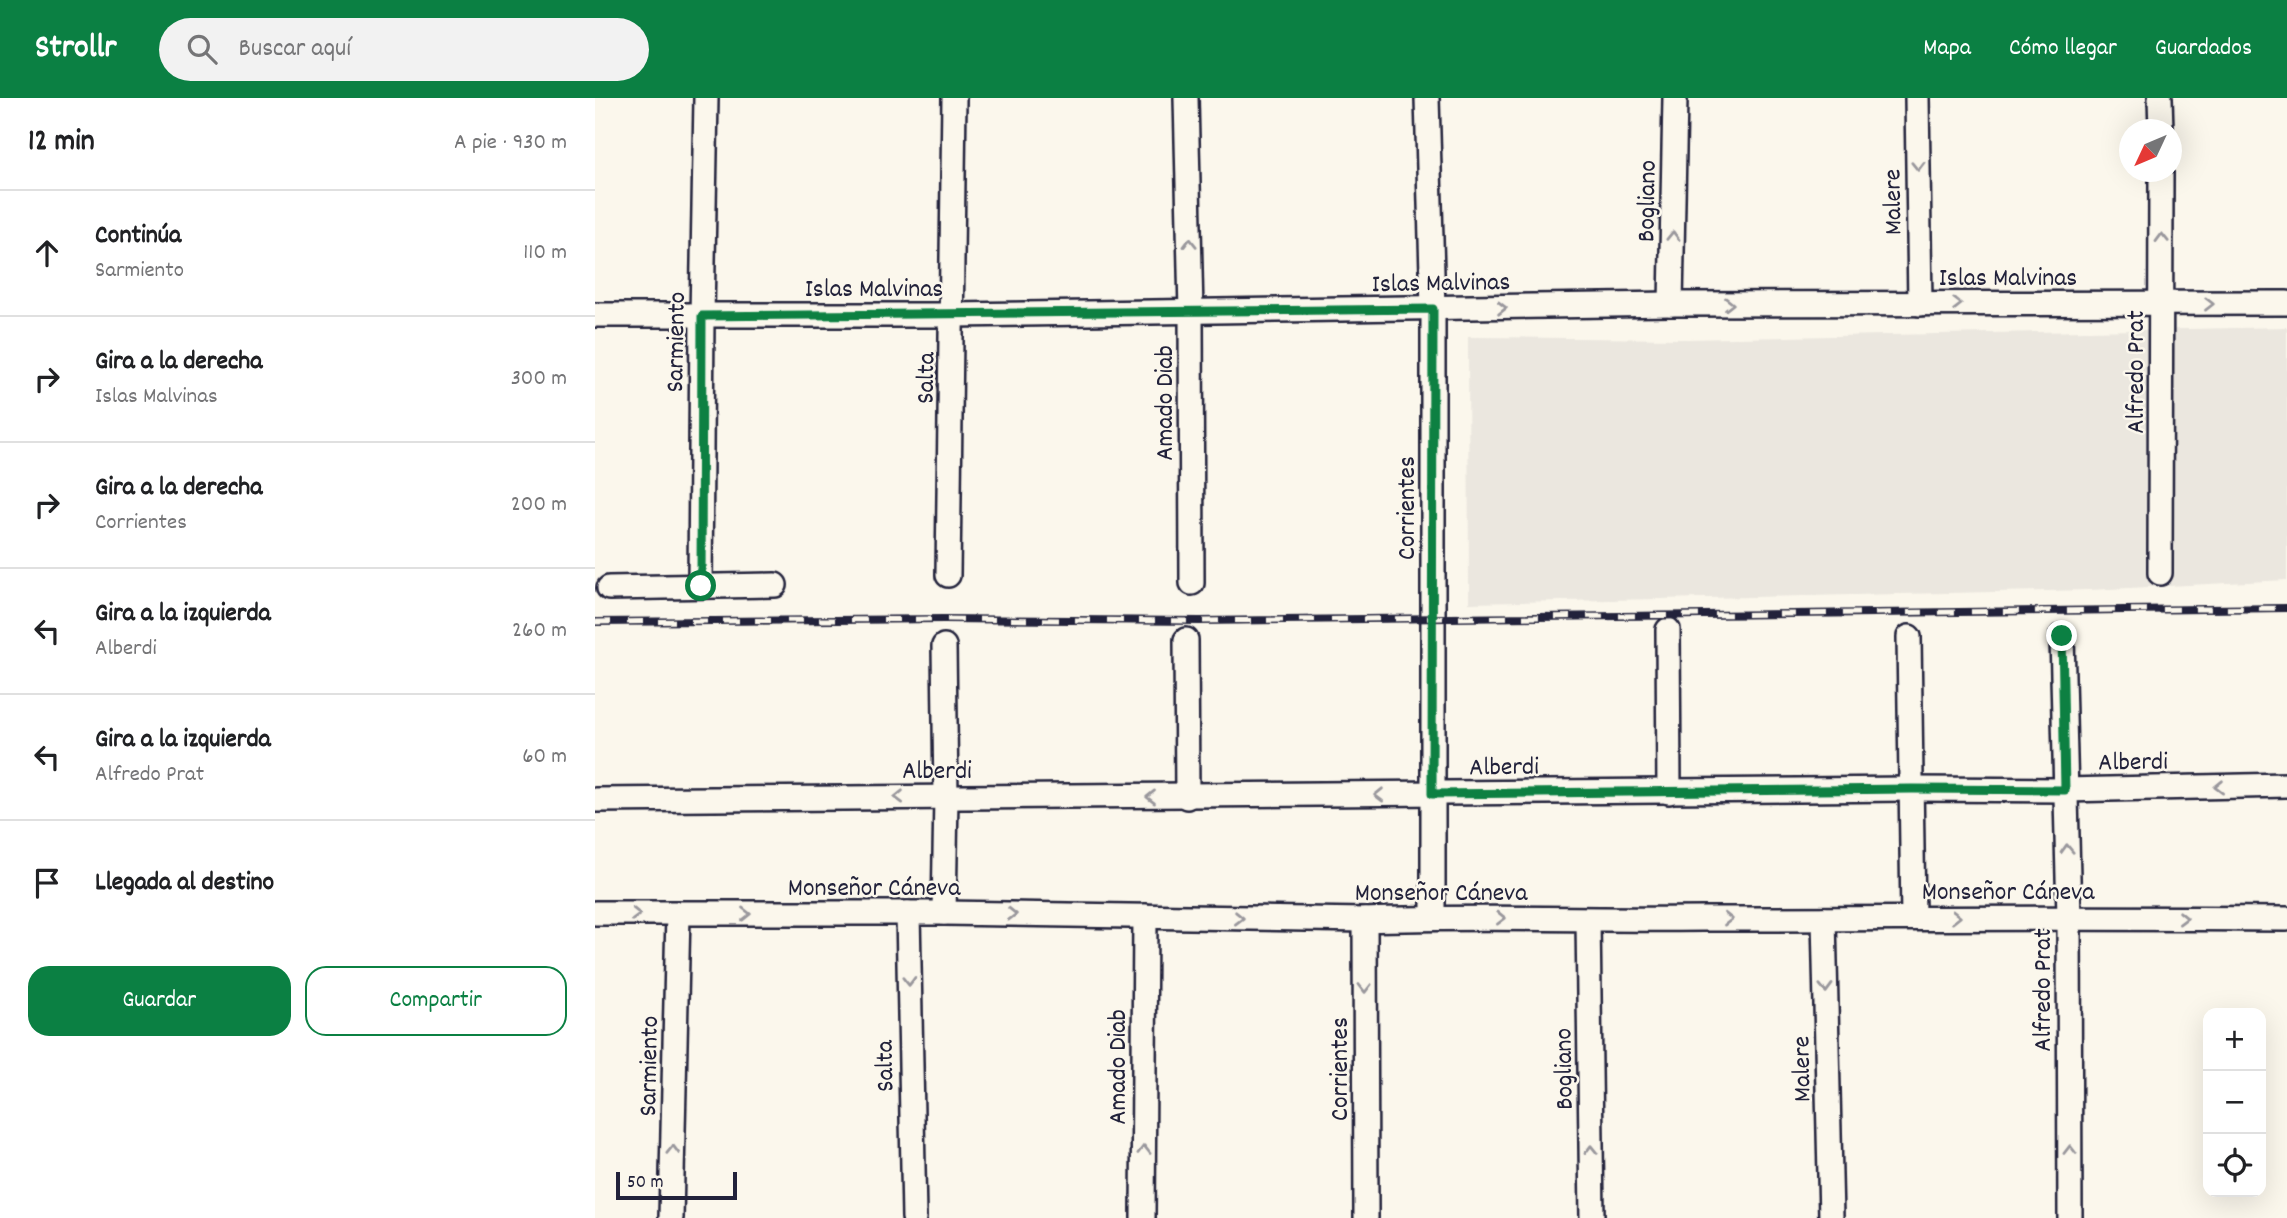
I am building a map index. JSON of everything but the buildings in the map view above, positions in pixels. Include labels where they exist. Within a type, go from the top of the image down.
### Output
[{"type":"street","name":"Sarmiento","points":[[701,586],[706,98]]},
{"type":"street","name":"Salta","points":[[948,575],[954,98]]},
{"type":"street","name":"Amado Diab","points":[[1186,98],[1191,312],[1192,583]]},
{"type":"street","name":"Corrientes","points":[[1426,98],[1433,309],[1433,918]]},
{"type":"street","name":"Bogliano","points":[[1671,304],[1675,98]]},
{"type":"street","name":"Malere","points":[[1917,98],[1920,304]]},
{"type":"street","points":[[2160,98],[2161,119]]},
{"type":"street","name":"Alfredo Prat","points":[[2160,573],[2161,182]]},
{"type":"street","name":"Islas Malvinas","points":[[595,315],[953,315],[1671,304],[2287,303]]},
{"type":"street","points":[[609,587],[775,585]]},
{"type":"street","points":[[1668,630],[1669,792]]},
{"type":"street","name":"Alfredo Prat","points":[[2062,636],[2069,917],[2070,1218]]},
{"type":"street","points":[[1909,637],[1913,918]]},
{"type":"street","points":[[1186,640],[1187,797]]},
{"type":"street","points":[[944,646],[944,913]]},
{"type":"street","name":"Alberdi","points":[[595,800],[2065,790],[2287,785]]},
{"type":"street","name":"Monseñor Cáneva","points":[[595,913],[944,913],[1365,920],[2069,917],[2287,919]]},
{"type":"street","name":"Salta","points":[[908,913],[914,1218]]},
{"type":"street","name":"Sarmiento","points":[[671,1218],[678,914]]},
{"type":"street","name":"Amado Diab","points":[[1143,1218],[1145,916]]},
{"type":"street","name":"Malere","points":[[1824,919],[1832,1218]]},
{"type":"street","name":"Corrientes","points":[[1365,920],[1366,1218]]},
{"type":"street","name":"Bogliano","points":[[1588,920],[1592,1218]]},
{"type":"shaded area","points":[[2287,327],[2287,580],[2090,590],[1469,603],[1468,337],[1685,339]]},
{"type":"railway","points":[[595,622],[944,619],[1200,621],[2287,608]]},
{"type":"route","points":[[701,586],[702,316],[1433,309],[1432,794],[2065,790],[2062,636]]}]
